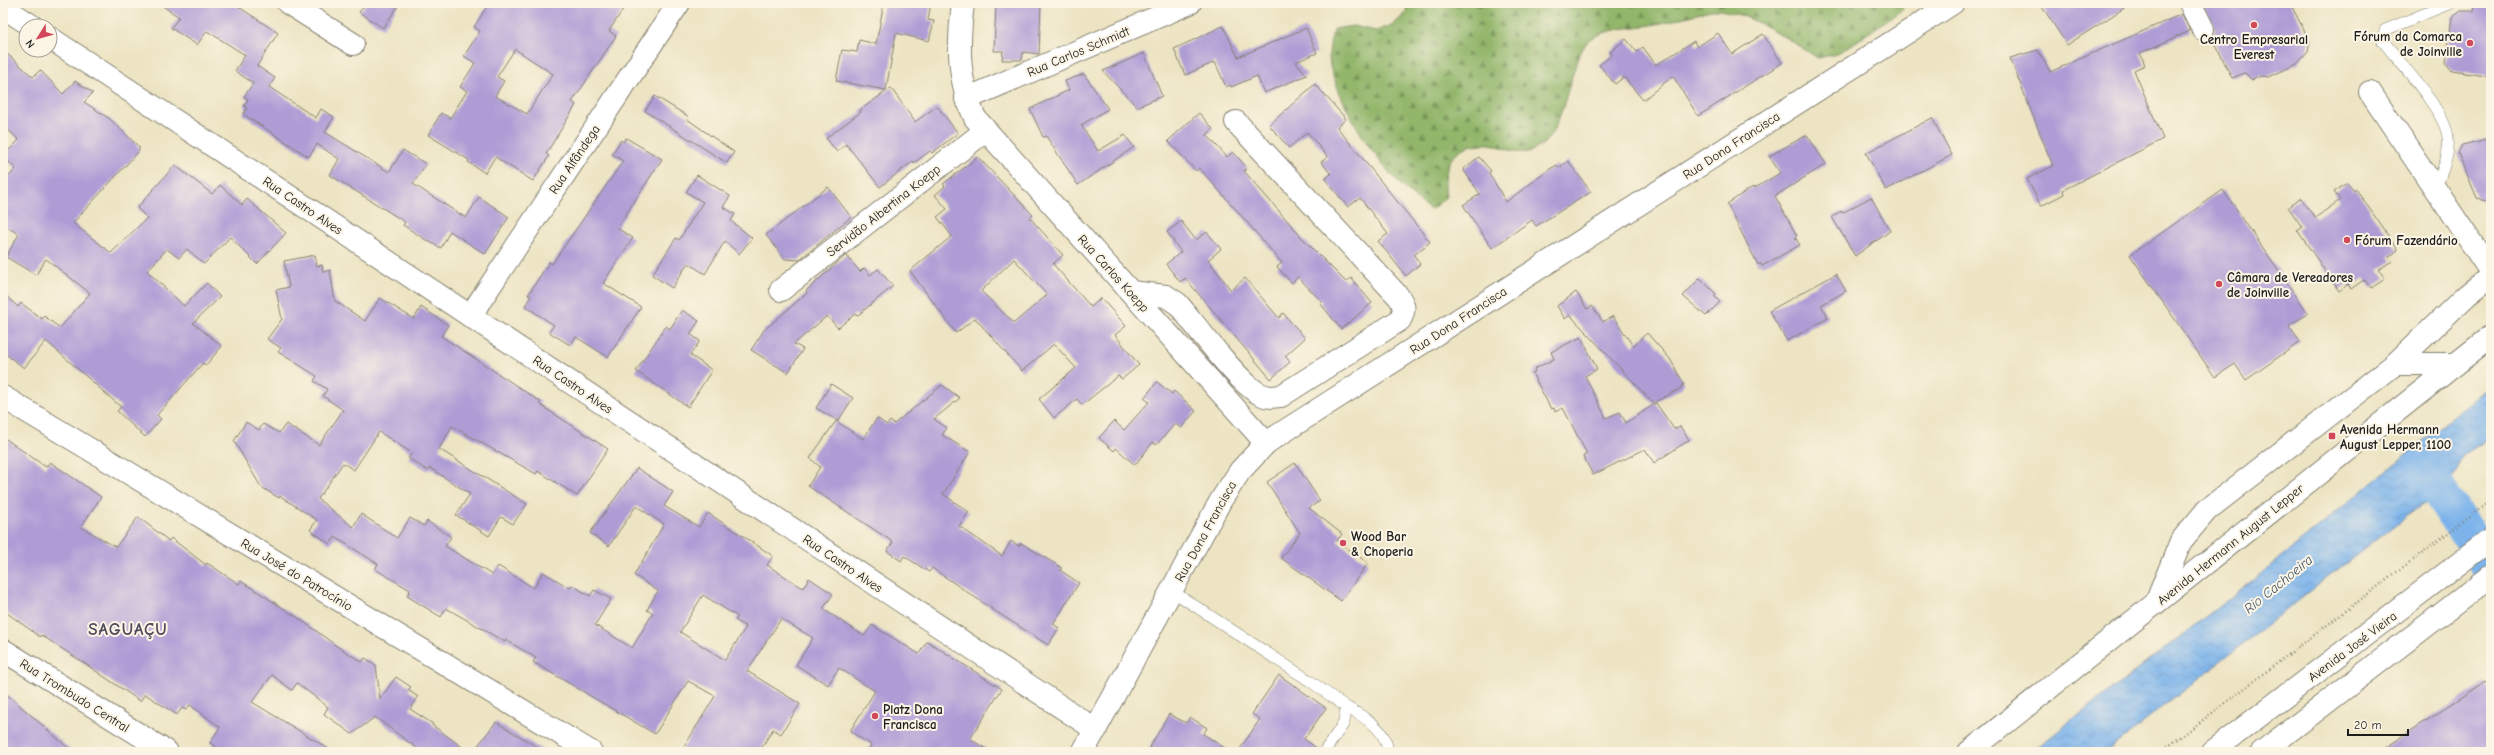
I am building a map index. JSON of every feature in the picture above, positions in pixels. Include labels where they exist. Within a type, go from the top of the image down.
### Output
[{"type":"street","points":[[288,3],[353,44]]},
{"type":"street","name":"Rua Alfândega","points":[[470,316],[679,3]]},
{"type":"street","name":"Rua Carlos Koepp","points":[[962,3],[958,48],[960,74],[966,99],[985,131],[1266,443]]},
{"type":"street","name":"Rua Carlos Schmidt","points":[[966,99],[1190,3]]},
{"type":"street","name":"Rua Dona Francisca","points":[[1084,752],[1221,500],[1240,471],[1266,443],[1953,3]]},
{"type":"street","points":[[2190,3],[2203,29]]},
{"type":"street","name":"Rua Castro Alves","points":[[58,43],[1096,730]]},
{"type":"street","points":[[2370,92],[2491,272]]},
{"type":"street","points":[[1131,292],[1166,296],[1178,304],[1245,383],[1260,394],[1271,398],[1281,396],[1400,320],[1405,312],[1404,304],[1398,296],[1236,122]]},
{"type":"street","name":"Servidão Albertina Koepp","points":[[782,290],[985,131]]},
{"type":"street","points":[[2156,603],[2181,541],[2208,510],[2395,364],[2467,295],[2491,276]]},
{"type":"street","name":"Avenida Hermann August Lepper","points":[[1969,752],[2491,336]]},
{"type":"street","points":[[2395,364],[2456,364]]},
{"type":"street","name":"Rua José do Patrocínio","points":[[3,397],[591,752]]},
{"type":"street","name":"Avenida José Vieira","points":[[2212,752],[2490,540]]},
{"type":"street","points":[[2262,752],[2487,579]]},
{"type":"street","name":"Rua Trombudo Central","points":[[3,650],[167,752]]},
{"type":"lane","points":[[2435,189],[2445,166],[2447,132],[2437,112],[2383,41],[2383,36],[2384,30],[2451,3]]},
{"type":"lane","points":[[1172,591],[1310,680],[1346,707],[1381,730],[1387,742],[1388,752]]},
{"type":"lane","points":[[1324,752],[1344,723],[1346,707]]},
{"type":"path","points":[[2162,752],[2491,500]]},
{"type":"green space","points":[[1407,3],[1908,3],[1898,13],[1837,54],[1818,58],[1755,21],[1728,12],[1715,10],[1657,24],[1620,29],[1596,36],[1585,45],[1579,56],[1561,112],[1550,137],[1542,145],[1525,152],[1518,152],[1489,144],[1469,146],[1461,150],[1455,155],[1447,169],[1445,178],[1446,197],[1431,210],[1402,186],[1388,171],[1365,141],[1339,91],[1331,71],[1329,60],[1331,38],[1334,29],[1353,26],[1376,31],[1393,25],[1406,13]]},
{"type":"water","name":"Rio Cachoeira","points":[[2491,385],[2491,437],[2464,454],[2457,471],[2430,501],[2420,505],[2106,752],[2031,752],[2262,573]]},
{"type":"building","points":[[158,3],[233,3],[278,33],[257,66],[275,78],[269,87],[316,118],[321,109],[334,117],[325,132],[389,172],[403,150],[426,164],[413,184],[466,218],[479,197],[509,217],[485,254],[450,231],[441,248],[426,240],[403,225],[405,222],[330,175],[339,159],[317,144],[309,157],[243,114],[247,108],[244,106],[248,99],[244,97],[253,83],[235,71],[245,55],[207,31],[197,45],[171,28],[179,17]]},
{"type":"building","points":[[367,3],[400,3],[383,28],[359,12]]},
{"type":"building","points":[[489,3],[627,3],[609,31],[616,36],[572,102],[576,105],[546,154],[549,156],[533,181],[495,157],[485,173],[468,162],[469,160],[428,135],[441,113],[450,118],[467,91],[460,87],[475,63],[464,56],[480,31],[474,27]],"holes":[[[515,49],[553,74],[527,114],[495,96],[504,81],[497,77]]]},
{"type":"building","points":[[884,3],[931,3],[928,20],[934,21],[929,41],[896,33],[886,90],[836,81],[842,50],[857,52],[859,40],[876,44]]},
{"type":"building","points":[[996,3],[1041,3],[1039,54],[1023,52],[1022,60],[1002,60],[1003,51],[994,51]]},
{"type":"building","points":[[2040,3],[2132,3],[2067,45]]},
{"type":"building","name":"Centro Empresarial Everest","points":[[2290,3],[2310,42],[2308,52],[2297,64],[2269,77],[2261,76],[2252,80],[2245,73],[2232,78],[2212,37],[2215,29],[2204,4]]},
{"type":"building","name":"Fórum da Comarca de Joinville","points":[[2475,3],[2491,3],[2491,77],[2452,71],[2446,63],[2452,17],[2460,11],[2474,11]]},
{"type":"building","points":[[2182,14],[2190,31],[2140,53],[2145,65],[2134,70],[2163,139],[2063,190],[2064,194],[2041,206],[2027,179],[2053,166],[2010,58],[2038,50],[2050,72]]},
{"type":"building","points":[[1223,26],[1238,57],[1306,28],[1317,53],[1296,62],[1307,75],[1264,93],[1257,76],[1231,87],[1230,85],[1226,87],[1215,62],[1185,75],[1174,49]]},
{"type":"building","points":[[1718,33],[1732,54],[1763,34],[1782,63],[1698,116],[1673,76],[1643,100],[1624,77],[1615,84],[1599,65],[1612,55],[1610,52],[1626,39],[1637,52],[1643,47],[1656,65],[1694,41],[1697,47]]},
{"type":"building","points":[[3,50],[33,77],[40,70],[63,94],[75,81],[93,93],[84,102],[110,119],[139,147],[139,151],[73,223],[111,253],[147,218],[137,208],[175,165],[212,194],[220,185],[242,205],[247,199],[286,233],[257,264],[230,237],[204,264],[187,249],[179,258],[167,249],[147,271],[184,306],[207,283],[220,297],[193,323],[222,346],[206,365],[203,363],[157,415],[161,419],[145,437],[117,411],[121,407],[46,341],[24,368],[3,352],[3,293],[18,307],[21,303],[42,319],[44,316],[60,328],[90,293],[46,259],[36,275],[6,257],[19,234],[3,225],[3,182],[16,169],[3,156],[19,140],[3,125]]},
{"type":"building","points":[[1144,53],[1162,96],[1137,107],[1103,71]]},
{"type":"building","points":[[1084,74],[1108,109],[1081,125],[1098,151],[1125,135],[1134,147],[1078,185],[1046,136],[1043,137],[1030,109],[1069,90],[1065,81]]},
{"type":"building","points":[[1315,84],[1346,119],[1337,127],[1430,242],[1414,255],[1420,264],[1406,276],[1378,241],[1388,234],[1360,198],[1348,207],[1325,179],[1331,174],[1321,162],[1328,157],[1307,132],[1289,148],[1269,125]]},
{"type":"building","points":[[891,88],[915,122],[937,106],[958,133],[932,153],[930,151],[914,163],[913,161],[880,187],[846,144],[837,152],[826,138],[861,112],[860,110]]},
{"type":"building","points":[[655,96],[689,117],[687,119],[734,152],[727,163],[645,111]]},
{"type":"building","points":[[1199,113],[1213,129],[1207,135],[1227,157],[1233,152],[1247,168],[1244,171],[1305,241],[1346,282],[1351,278],[1372,303],[1341,329],[1320,303],[1322,302],[1298,277],[1292,283],[1277,267],[1282,263],[1246,221],[1199,168],[1196,171],[1168,141]]},
{"type":"building","points":[[1932,118],[1952,155],[1886,190],[1866,153]]},
{"type":"building","points":[[1807,135],[1826,164],[1775,196],[1797,236],[1795,237],[1800,245],[1762,266],[1760,263],[1758,265],[1727,204],[1751,188],[1757,187],[1780,173],[1769,156]]},
{"type":"building","points":[[626,138],[662,159],[617,228],[633,238],[603,283],[641,307],[608,357],[576,337],[570,345],[549,332],[554,325],[525,306],[531,296],[528,295],[549,262],[552,264],[623,161],[612,154],[621,140],[623,142]]},
{"type":"building","points":[[2491,138],[2491,204],[2477,198],[2458,153],[2462,145]]},
{"type":"building","points":[[978,157],[1033,215],[1030,218],[1063,255],[1053,264],[1091,307],[1101,298],[1126,326],[1115,335],[1139,365],[1122,379],[1118,376],[1082,405],[1077,399],[1054,418],[1039,399],[1076,368],[1054,344],[1022,371],[975,318],[956,333],[910,271],[952,236],[937,217],[947,209],[935,195],[945,186],[943,184]],"holes":[[[1014,259],[1047,295],[1014,323],[981,291]]]},
{"type":"building","points":[[1479,157],[1491,171],[1489,173],[1506,202],[1550,169],[1557,165],[1559,168],[1568,161],[1591,192],[1536,226],[1532,220],[1492,248],[1463,205],[1480,194],[1463,169]]},
{"type":"building","points":[[697,175],[730,196],[723,207],[735,214],[731,221],[752,238],[739,254],[725,241],[705,274],[688,263],[672,288],[652,275],[676,238],[679,240],[703,202],[686,192]]},
{"type":"building","name":"Fórum Fazendário","points":[[2347,183],[2354,191],[2356,189],[2398,250],[2389,257],[2392,261],[2378,270],[2385,279],[2371,288],[2365,279],[2351,289],[2348,284],[2339,291],[2297,230],[2302,227],[2288,207],[2301,198],[2315,218],[2340,200],[2334,192]]},
{"type":"building","points":[[828,187],[851,217],[799,260],[785,259],[766,235]]},
{"type":"building","name":"Câmara de Vereadores de Joinville","points":[[2223,190],[2308,313],[2289,326],[2300,342],[2246,380],[2235,364],[2215,377],[2130,255]]},
{"type":"building","points":[[1871,197],[1890,231],[1855,256],[1832,217],[1841,211],[1842,213]]},
{"type":"building","points":[[1181,221],[1196,240],[1207,232],[1221,249],[1208,260],[1231,290],[1245,278],[1279,318],[1283,313],[1305,338],[1285,356],[1290,362],[1271,379],[1185,278],[1180,282],[1166,264],[1181,252],[1167,232]]},
{"type":"building","points":[[315,255],[317,266],[322,265],[323,272],[330,270],[335,301],[365,321],[380,298],[414,319],[421,307],[448,325],[441,336],[541,402],[539,404],[608,449],[577,496],[538,471],[536,474],[452,426],[439,449],[527,504],[513,524],[501,517],[489,536],[456,515],[470,494],[430,468],[428,471],[408,458],[412,453],[379,432],[354,470],[343,463],[318,499],[353,527],[361,514],[397,538],[410,518],[424,526],[427,521],[451,537],[445,546],[492,575],[498,566],[534,588],[543,572],[570,588],[572,585],[590,596],[594,590],[611,599],[595,625],[632,648],[653,613],[647,610],[658,591],[634,575],[664,524],[636,506],[609,546],[590,533],[637,468],[673,492],[664,506],[699,527],[708,513],[773,556],[767,565],[803,588],[809,578],[833,594],[823,609],[864,636],[872,625],[919,654],[927,641],[1002,689],[970,739],[991,752],[867,752],[871,745],[850,731],[875,691],[839,668],[828,685],[796,665],[813,638],[781,619],[747,671],[800,704],[781,734],[773,729],[759,752],[681,752],[715,696],[688,681],[655,734],[533,662],[536,658],[506,640],[505,642],[446,608],[441,617],[407,596],[410,590],[375,569],[378,564],[335,537],[330,544],[310,530],[317,520],[280,496],[279,498],[261,487],[234,441],[246,422],[259,430],[263,424],[279,433],[286,424],[319,445],[343,410],[323,396],[327,389],[314,381],[317,376],[278,352],[281,348],[267,339],[282,319],[276,290],[289,287],[284,261]],"holes":[[[703,595],[738,617],[735,620],[746,627],[725,660],[680,632]]]},
{"type":"building","points":[[846,255],[860,272],[864,268],[870,275],[878,269],[893,286],[857,316],[855,314],[838,328],[827,316],[794,344],[803,349],[788,373],[751,350],[764,330],[807,293],[806,291]]},
{"type":"building","points":[[1836,274],[1846,291],[1821,305],[1828,318],[1787,341],[1769,311]]},
{"type":"building","points":[[1700,278],[1716,294],[1714,296],[1720,302],[1706,316],[1683,296]]},
{"type":"building","points":[[1576,292],[1587,309],[1592,306],[1603,322],[1613,316],[1633,346],[1647,333],[1670,359],[1684,384],[1680,389],[1653,403],[1570,315],[1565,319],[1557,306]]},
{"type":"building","points":[[682,310],[699,321],[690,334],[700,341],[690,355],[712,370],[688,407],[636,371],[666,326],[670,329]]},
{"type":"building","points":[[1581,337],[1597,369],[1585,376],[1606,418],[1620,412],[1626,423],[1656,403],[1674,429],[1680,426],[1689,440],[1654,463],[1645,449],[1593,475],[1583,456],[1587,454],[1563,408],[1555,412],[1554,408],[1551,409],[1532,373],[1535,372],[1534,369],[1554,359],[1551,352]]},
{"type":"building","points":[[1157,382],[1172,394],[1174,391],[1196,411],[1181,428],[1175,424],[1156,445],[1153,442],[1135,465],[1116,448],[1114,451],[1099,438],[1114,421],[1124,430],[1149,402],[1144,398]]},
{"type":"building","points":[[831,384],[853,398],[838,421],[816,408]]},
{"type":"building","points":[[942,385],[960,398],[934,419],[947,428],[942,435],[970,452],[943,494],[969,512],[959,526],[1002,556],[1011,541],[1019,546],[1021,543],[1062,568],[1060,570],[1079,583],[1053,624],[1059,628],[1048,645],[932,568],[929,572],[904,556],[901,561],[887,551],[893,542],[808,486],[820,467],[810,458],[836,421],[863,439],[877,418],[887,425],[890,421],[894,424]]},
{"type":"building","points":[[3,437],[46,467],[50,462],[101,497],[81,527],[116,547],[138,517],[169,541],[171,538],[206,565],[207,563],[239,584],[241,581],[300,619],[338,647],[362,662],[365,658],[376,665],[380,699],[396,677],[411,687],[408,690],[418,697],[410,709],[433,724],[432,725],[469,752],[422,752],[375,717],[352,734],[324,714],[328,707],[297,683],[292,690],[272,675],[252,702],[334,752],[224,752],[210,743],[220,727],[190,705],[186,710],[182,708],[177,715],[145,694],[140,701],[41,635],[40,637],[3,610]]},
{"type":"building","points":[[1295,463],[1320,501],[1309,508],[1342,534],[1337,541],[1368,563],[1341,601],[1281,558],[1300,533],[1267,482]]},
{"type":"building","points":[[1279,675],[1326,708],[1304,739],[1318,749],[1317,752],[1238,752],[1260,719],[1252,714]]},
{"type":"building","points":[[2485,682],[2491,692],[2491,752],[2379,752]]},
{"type":"building","points":[[3,691],[33,717],[73,752],[3,752]]},
{"type":"building","points":[[1169,714],[1186,723],[1190,717],[1207,728],[1203,734],[1231,752],[1147,752]]},
{"type":"building","points":[[496,722],[546,752],[473,752]]},
{"type":"waterway","points":[[2423,468],[2491,568]]},
{"type":"place","name":"Centro Empresarial Everest","points":[[2254,25]]},
{"type":"place","name":"Fórum da Comarca de Joinville","points":[[2470,43]]},
{"type":"place","name":"Fórum Fazendário","points":[[2347,240]]},
{"type":"place","name":"Câmara de Vereadores de Joinville","points":[[2219,284]]},
{"type":"place","name":"Avenida Hermann August Lepper, 1100","points":[[2332,436]]},
{"type":"place","name":"Wood Bar & Choperia","points":[[1343,543]]},
{"type":"place","name":"Platz Dona Francisca","points":[[875,716]]},
{"type":"district","name":"SAGUAÇU","points":[[128,629]]}]
